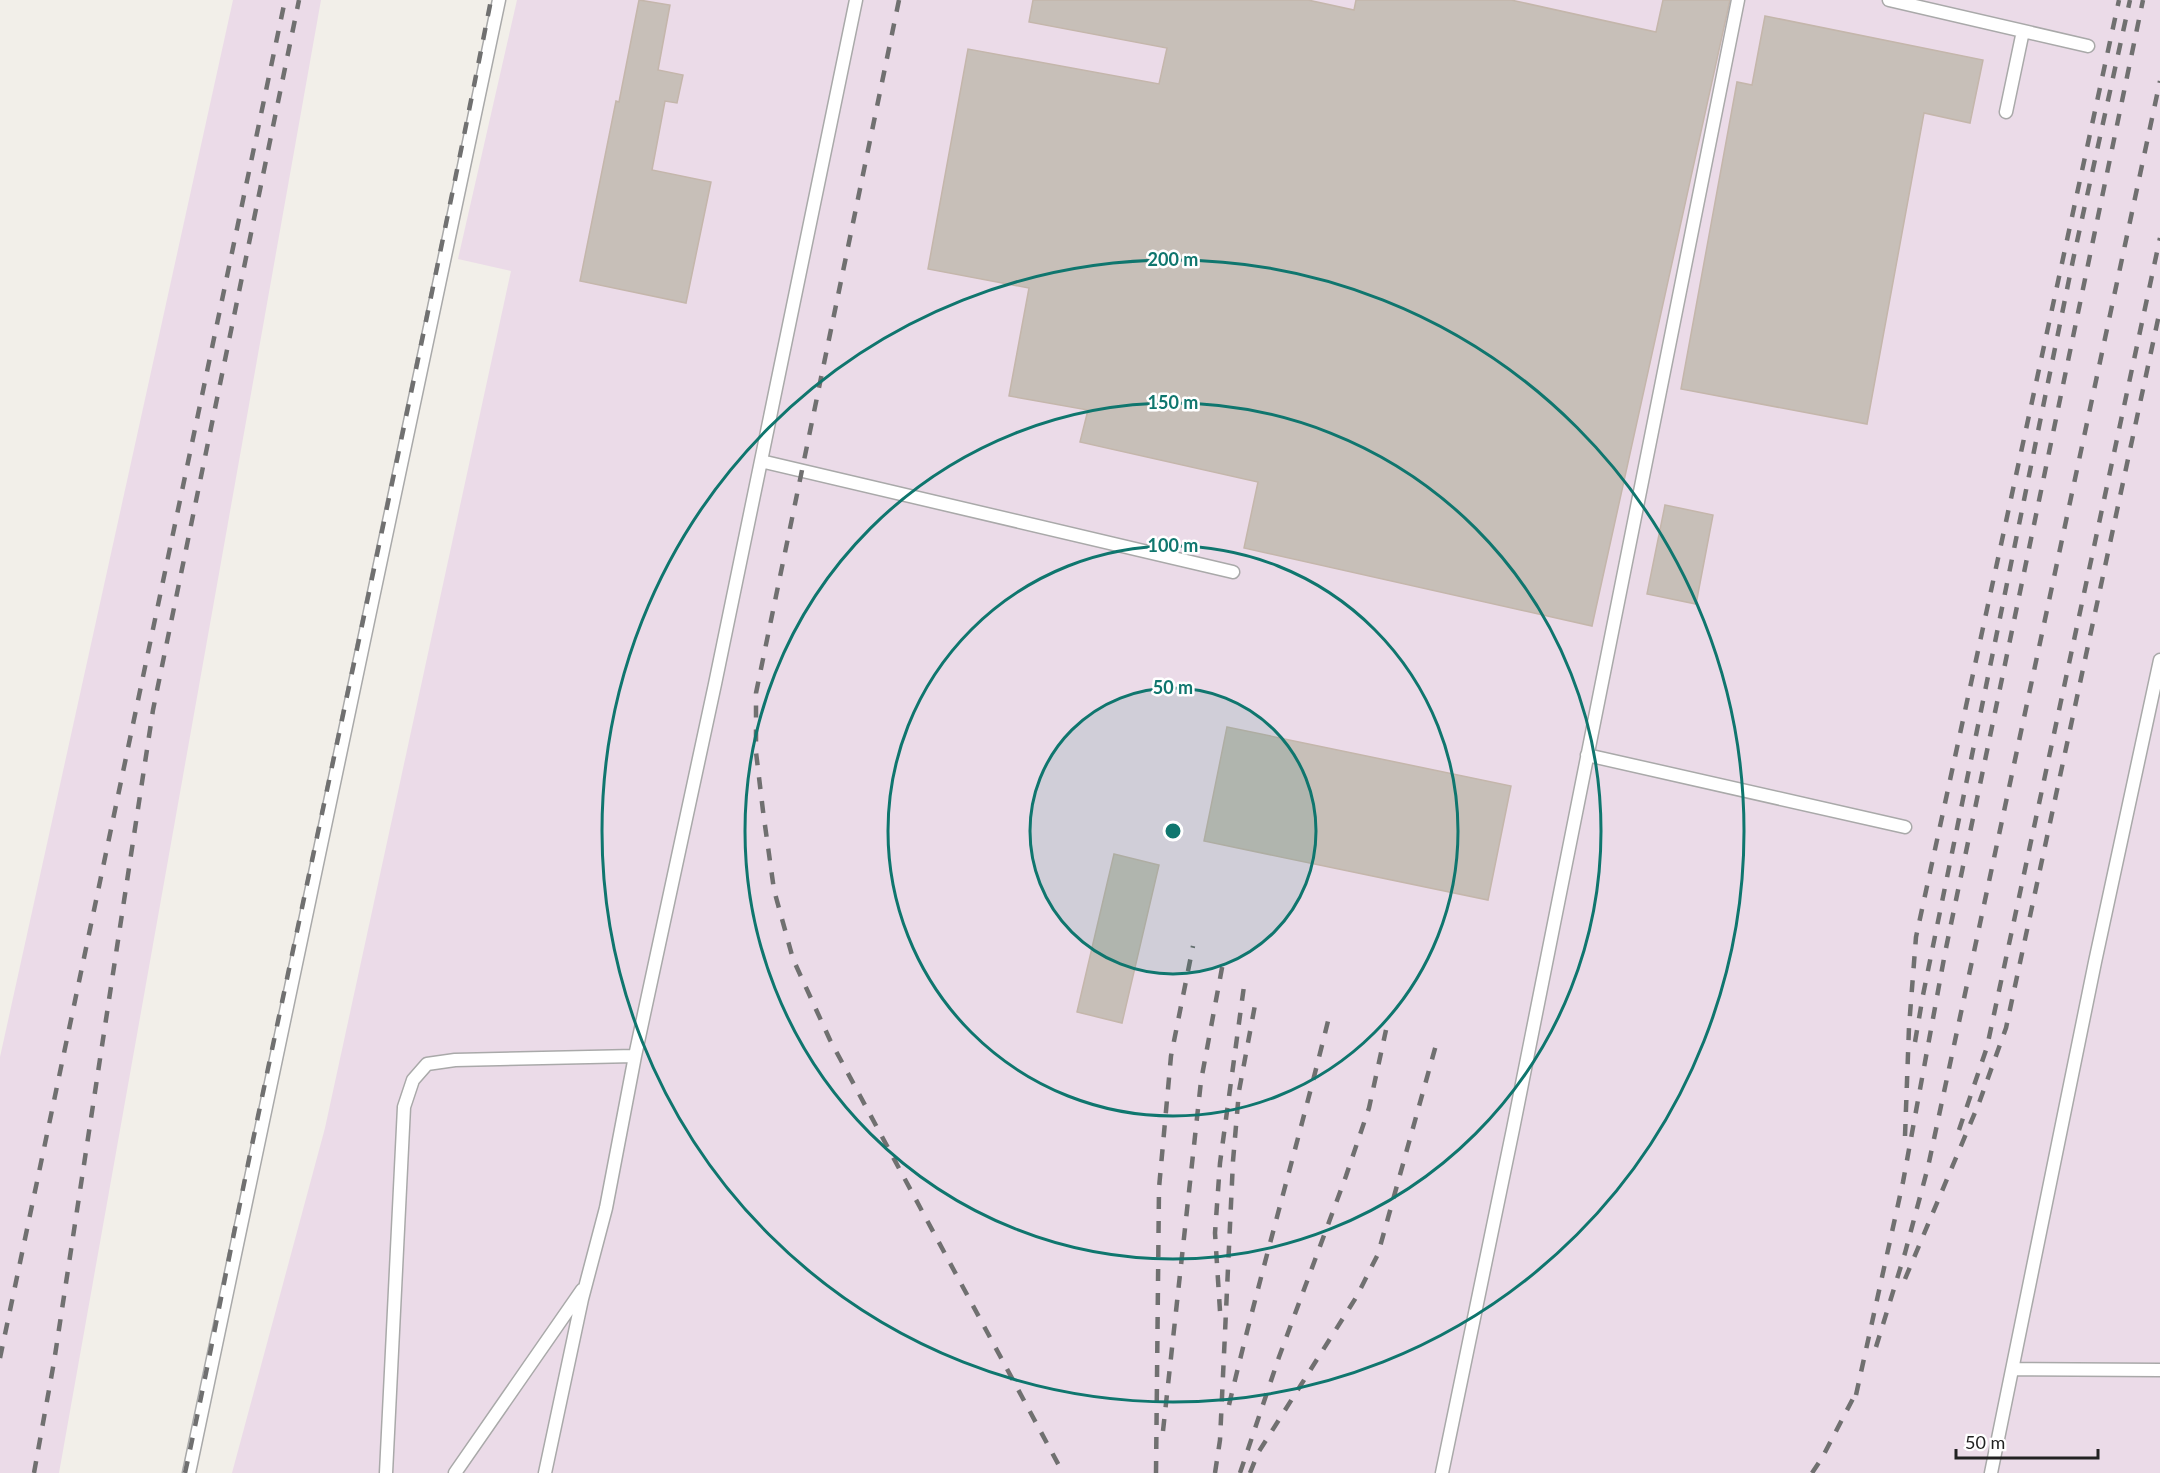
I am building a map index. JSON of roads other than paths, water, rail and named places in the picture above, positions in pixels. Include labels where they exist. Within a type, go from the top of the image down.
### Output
[{"type":"lane","points":[[189,1473],[499,0]]},
{"type":"lane","points":[[545,1473],[587,1281],[606,1208],[635,1056],[856,0]]},
{"type":"lane","points":[[1442,1473],[1509,1150],[1738,0]]},
{"type":"lane","points":[[1889,0],[2088,46]]},
{"type":"lane","points":[[2006,112],[2023,31]]},
{"type":"lane","points":[[761,461],[1233,572]]},
{"type":"lane","points":[[1991,1473],[2095,962],[2160,660]]},
{"type":"lane","points":[[1587,755],[1905,827]]},
{"type":"lane","points":[[386,1473],[404,1107],[413,1080],[427,1064],[455,1060],[635,1056]]},
{"type":"lane","points":[[455,1473],[587,1281]]},
{"type":"lane","points":[[2013,1369],[2160,1370]]},
{"type":"railway","points":[[0,1358],[285,0]]},
{"type":"railway","points":[[34,1473],[54,1362],[153,710],[299,0]]},
{"type":"railway","points":[[185,1473],[432,293],[491,0]]},
{"type":"railway","points":[[899,0],[756,693],[756,752],[774,890],[793,959],[830,1040],[1063,1473]]},
{"type":"railway","points":[[1905,1136],[1909,1027],[1916,937],[2119,0]]},
{"type":"railway","points":[[1915,1042],[2073,260],[2130,0]]},
{"type":"railway","points":[[1856,1395],[1903,1182],[1945,953],[2143,0]]},
{"type":"railway","points":[[1876,1347],[1928,1167],[2160,81]]},
{"type":"railway","points":[[1959,1130],[1987,1047],[2160,238]]},
{"type":"railway","points":[[1905,1279],[1979,1103],[2006,1028],[2160,310]]},
{"type":"railway","points":[[1156,1473],[1159,1188],[1171,1056],[1193,946]]},
{"type":"railway","points":[[1163,1431],[1201,1081],[1224,957]]},
{"type":"railway","points":[[1220,1311],[1215,1233],[1220,1163],[1244,986]]},
{"type":"railway","points":[[1215,1473],[1220,1440],[1233,1161],[1239,1091],[1255,1005]]},
{"type":"railway","points":[[1229,1405],[1330,1013]]},
{"type":"railway","points":[[1240,1473],[1279,1357],[1369,1108],[1386,1030]]},
{"type":"railway","points":[[1250,1473],[1258,1453],[1357,1296],[1378,1254],[1436,1045]]},
{"type":"railway","points":[[1812,1473],[1858,1389]]}]
